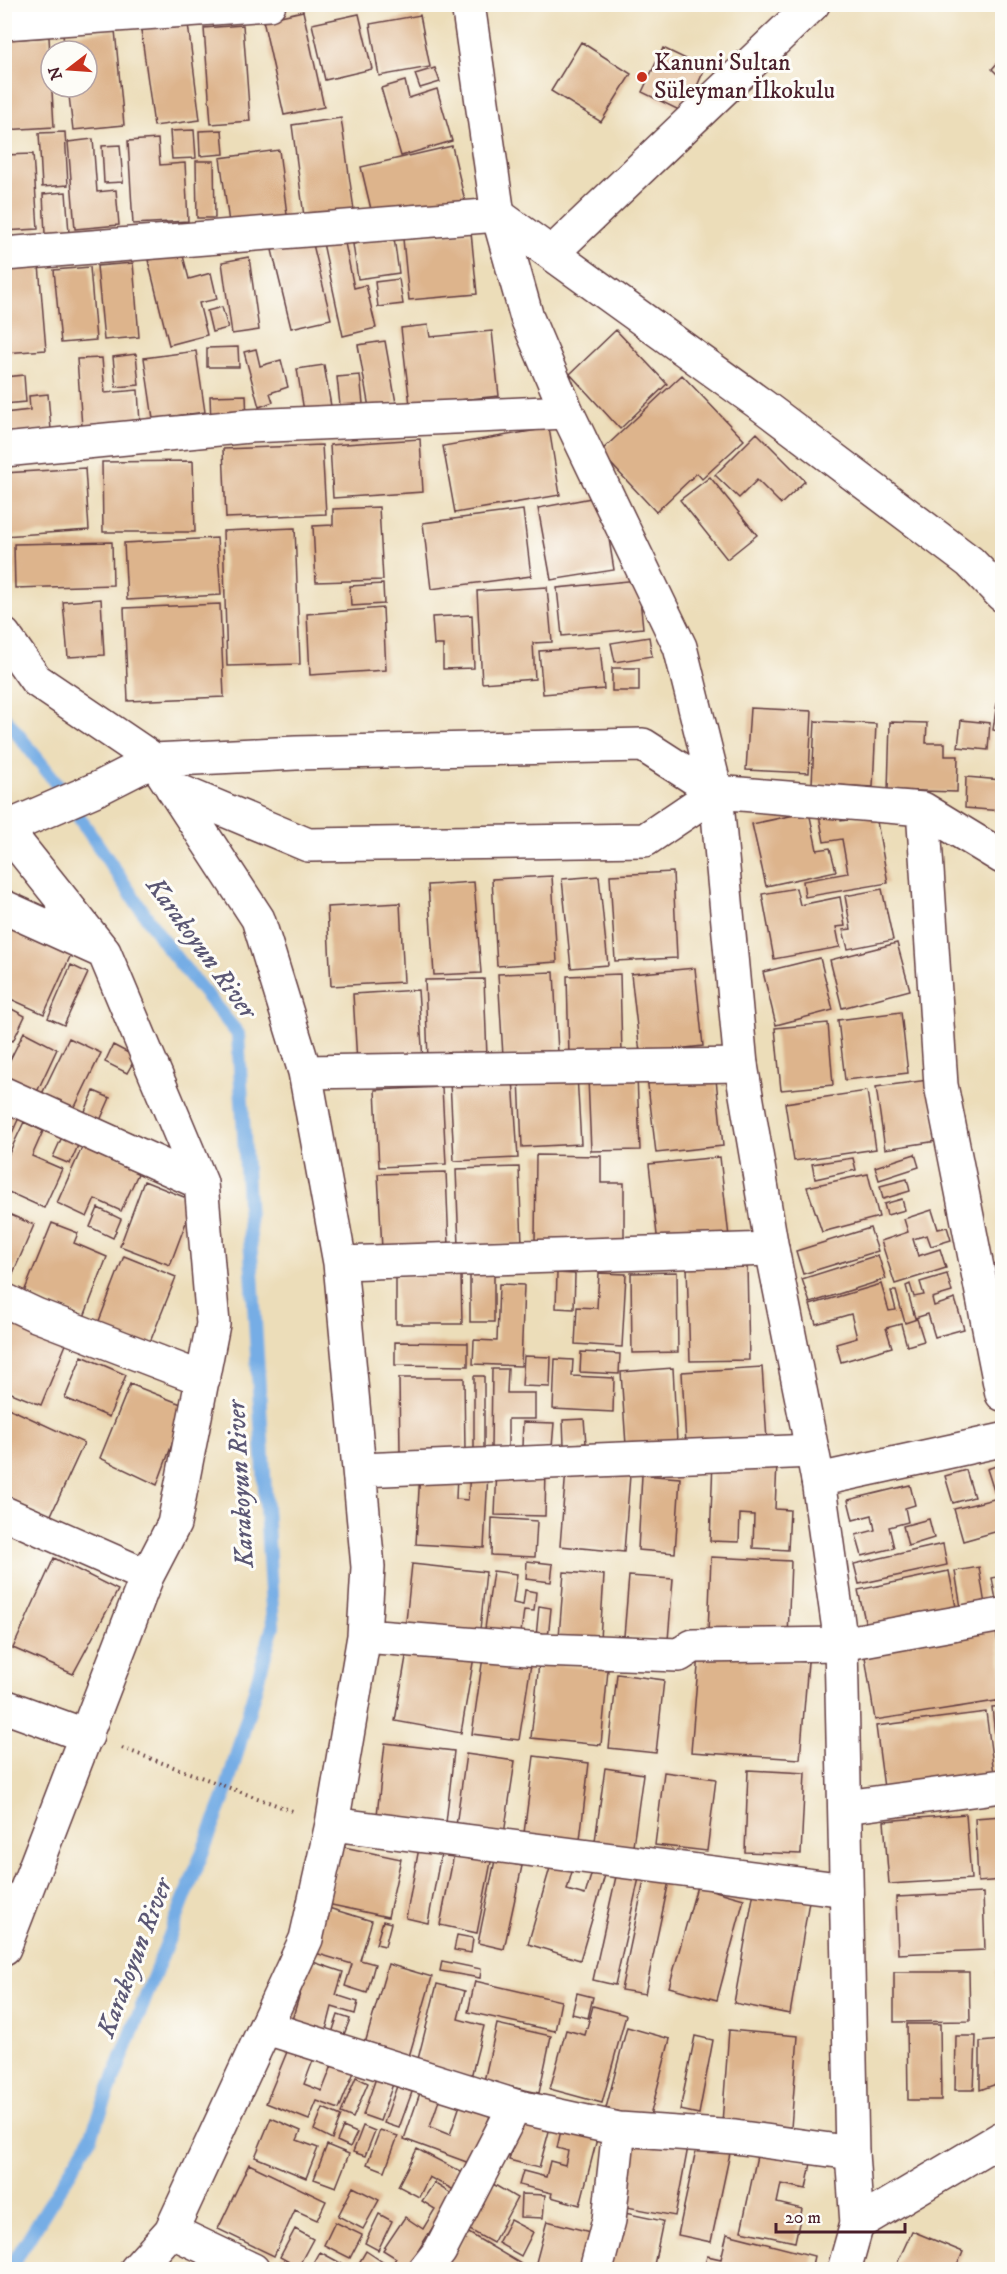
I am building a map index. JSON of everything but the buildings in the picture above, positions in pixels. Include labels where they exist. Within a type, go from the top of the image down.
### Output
[{"type":"street","points":[[4,23],[269,4]]},
{"type":"street","points":[[468,4],[498,215],[527,318],[567,412],[680,647],[716,792],[741,1065],[772,1249],[815,1465],[841,1644],[852,2153],[856,2224],[844,2270]]},
{"type":"street","points":[[552,253],[813,4]]},
{"type":"street","points":[[4,254],[498,215],[763,406],[970,562],[1002,595]]},
{"type":"street","points":[[4,450],[249,426],[567,412]]},
{"type":"street","points":[[4,635],[36,680],[154,760],[258,919],[305,1072],[340,1263],[368,1567],[364,1636],[332,1824],[306,1939],[267,2028],[171,2231],[136,2270]]},
{"type":"street","points":[[4,1948],[147,1576],[174,1524],[213,1324],[201,1183],[104,952],[5,828],[101,787],[154,760],[296,753],[643,745],[716,792],[923,809],[1002,857]]},
{"type":"street","points":[[172,788],[308,845],[645,840],[716,792]]},
{"type":"street","points":[[923,809],[941,1085],[1002,1394]]},
{"type":"street","points":[[4,907],[104,952]]},
{"type":"street","points":[[305,1072],[741,1065]]},
{"type":"street","points":[[4,1094],[201,1183]]},
{"type":"street","points":[[340,1263],[772,1249]]},
{"type":"street","points":[[4,1300],[203,1379]]},
{"type":"street","points":[[360,1470],[815,1465],[1002,1440]]},
{"type":"street","points":[[4,1513],[147,1576]]},
{"type":"street","points":[[364,1636],[541,1650],[680,1655],[693,1646],[841,1644],[1002,1615]]},
{"type":"street","points":[[4,1706],[87,1736]]},
{"type":"street","points":[[845,1807],[1002,1786]]},
{"type":"street","points":[[332,1824],[846,1890]]},
{"type":"street","points":[[267,2028],[515,2106],[619,2128],[735,2137],[852,2153]]},
{"type":"street","points":[[425,2270],[440,2251],[515,2106]]},
{"type":"street","points":[[596,2270],[609,2220],[619,2128]]},
{"type":"street","points":[[856,2224],[1000,2142]]},
{"type":"street","points":[[171,2231],[253,2270]]},
{"type":"path","points":[[87,1736],[180,1768],[252,1797]]},
{"type":"waterway","name":"Karakoyun River","points":[[4,717],[51,776],[167,947],[238,1034],[273,1626],[225,1795],[90,2139],[9,2270]]},
{"type":"place","name":"Kanuni Sultan Süleyman İlkokulu","points":[[642,77]]}]
